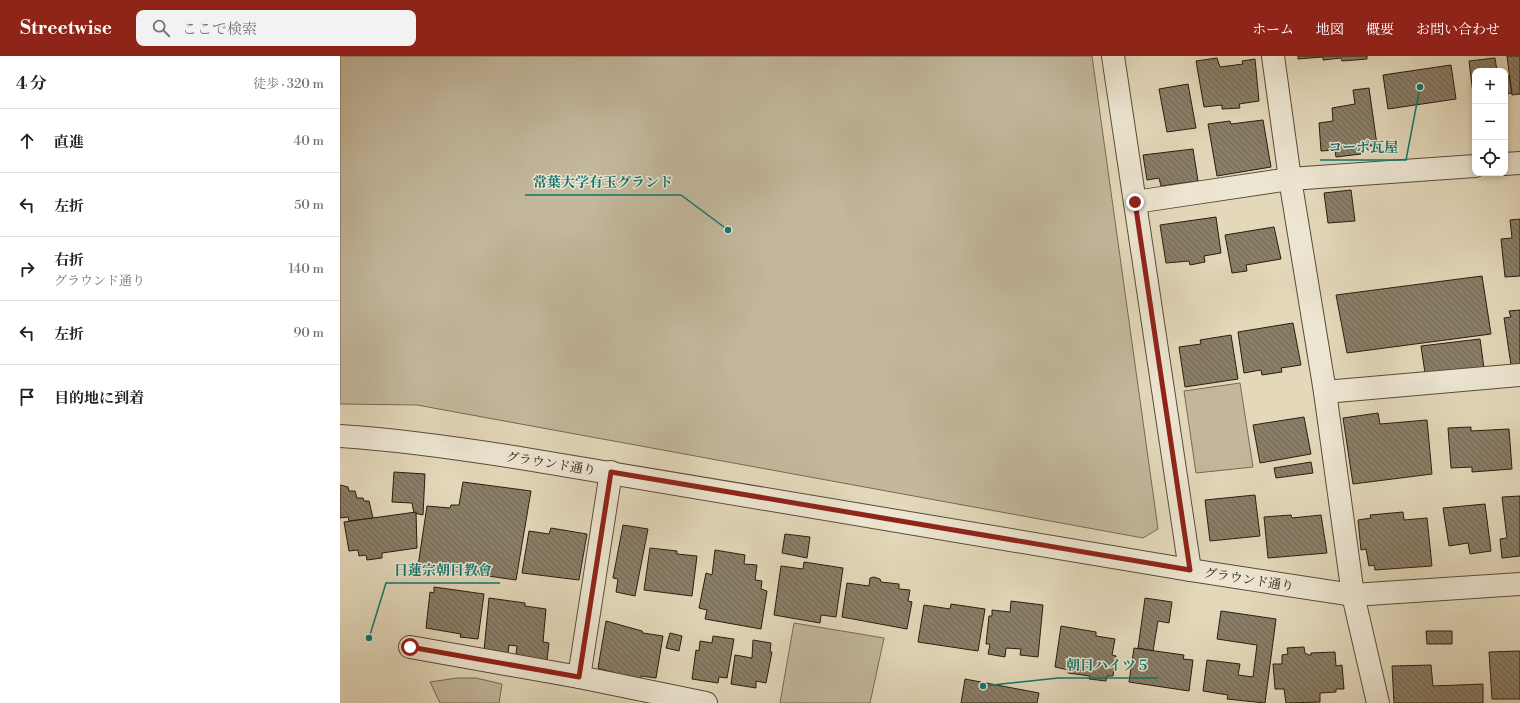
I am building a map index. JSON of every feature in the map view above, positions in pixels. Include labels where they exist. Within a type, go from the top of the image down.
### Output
[{"type":"street","points":[[1113,56],[1190,570]]},
{"type":"street","points":[[1273,56],[1290,179],[1325,392],[1353,595],[1378,703]]},
{"type":"street","points":[[1508,164],[1520,163]]},
{"type":"street","points":[[1135,202],[1290,179],[1472,166]]},
{"type":"street","points":[[1325,392],[1520,375]]},
{"type":"street","name":"グラウンド通り","points":[[340,436],[379,438],[611,472],[1190,570],[1353,595],[1520,584]]},
{"type":"street","points":[[579,677],[611,472]]},
{"type":"street","points":[[410,647],[579,677],[706,703]]},
{"type":"shaded area","points":[[340,56],[1092,56],[1158,529],[1143,538],[417,405],[340,404]]},
{"type":"shaded area","points":[[1240,383],[1253,467],[1196,473],[1184,391]]},
{"type":"shaded area","points":[[794,623],[884,638],[870,703],[780,703]]},
{"type":"shaded area","points":[[457,678],[476,678],[502,684],[499,703],[440,703],[430,682]]},
{"type":"building","points":[[1298,56],[1367,56],[1367,59],[1342,61],[1341,58],[1323,60],[1323,57],[1298,59]]},
{"type":"building","points":[[1507,56],[1520,56],[1520,94],[1512,95]]},
{"type":"building","points":[[1217,58],[1220,67],[1243,64],[1242,61],[1255,59],[1259,101],[1239,104],[1240,108],[1222,109],[1222,105],[1204,107],[1196,61]]},
{"type":"building","points":[[1495,58],[1497,68],[1472,68],[1472,86],[1469,61]]},
{"type":"building","points":[[1451,65],[1456,99],[1388,109],[1383,75]]},
{"type":"building","points":[[1508,76],[1512,93],[1508,94]]},
{"type":"building","points":[[1188,84],[1196,128],[1167,132],[1159,89]]},
{"type":"building","points":[[1369,88],[1377,145],[1361,147],[1361,154],[1336,157],[1335,150],[1321,151],[1319,123],[1333,121],[1332,108],[1355,104],[1353,90]]},
{"type":"building","points":[[1263,120],[1271,167],[1217,176],[1208,124],[1230,121],[1231,124]]},
{"type":"building","points":[[1193,149],[1198,181],[1161,186],[1159,178],[1147,180],[1143,155]]},
{"type":"building","points":[[1351,190],[1355,221],[1328,223],[1324,193]]},
{"type":"building","points":[[1216,217],[1221,253],[1204,256],[1205,262],[1190,265],[1189,261],[1166,263],[1160,225]]},
{"type":"building","points":[[1520,219],[1520,276],[1505,277],[1501,239],[1512,238],[1510,220]]},
{"type":"building","points":[[1274,227],[1281,259],[1246,265],[1247,271],[1232,273],[1225,235]]},
{"type":"building","points":[[1482,276],[1491,334],[1347,353],[1336,295]]},
{"type":"building","points":[[1520,310],[1520,364],[1511,365],[1504,318],[1511,317],[1509,311]]},
{"type":"building","points":[[1293,323],[1301,365],[1281,368],[1282,372],[1262,375],[1261,370],[1244,373],[1238,332]]},
{"type":"building","points":[[1231,335],[1238,379],[1185,387],[1179,347],[1201,344],[1200,340]]},
{"type":"building","points":[[1480,339],[1484,368],[1425,373],[1421,346]]},
{"type":"building","points":[[1378,413],[1380,424],[1427,420],[1432,474],[1353,484],[1343,418]]},
{"type":"building","points":[[1304,417],[1311,454],[1260,463],[1253,425]]},
{"type":"building","points":[[1471,427],[1471,431],[1509,429],[1512,469],[1472,472],[1472,467],[1451,468],[1448,428]]},
{"type":"building","points":[[1311,462],[1313,473],[1276,478],[1274,468]]},
{"type":"building","points":[[394,472],[425,474],[423,515],[414,513],[412,503],[392,502]]},
{"type":"building","points":[[463,482],[531,491],[516,580],[418,566],[427,506],[450,508],[451,505],[459,505]]},
{"type":"building","points":[[340,485],[348,487],[349,491],[355,491],[357,498],[363,498],[364,501],[369,501],[373,518],[349,521],[348,517],[340,518]]},
{"type":"building","points":[[1255,495],[1260,536],[1210,541],[1205,500]]},
{"type":"building","points":[[1520,496],[1520,556],[1502,558],[1500,539],[1507,538],[1502,497]]},
{"type":"building","points":[[1485,504],[1491,551],[1470,554],[1468,543],[1449,546],[1443,508]]},
{"type":"building","points":[[416,512],[417,548],[382,553],[382,558],[367,560],[366,555],[359,556],[358,550],[349,551],[344,522]]},
{"type":"building","points":[[1403,512],[1404,520],[1427,518],[1432,566],[1375,570],[1374,565],[1369,566],[1366,549],[1361,550],[1358,520],[1371,518],[1370,515]]},
{"type":"building","points":[[1291,515],[1292,518],[1321,515],[1327,553],[1268,558],[1264,517]]},
{"type":"building","points":[[623,525],[648,529],[635,596],[616,592],[618,579],[613,578]]},
{"type":"building","points":[[551,528],[587,534],[579,580],[522,573],[529,531],[549,534]]},
{"type":"building","points":[[785,534],[810,537],[807,558],[782,553]]},
{"type":"building","points":[[650,548],[677,551],[677,554],[697,556],[692,596],[644,590]]},
{"type":"building","points":[[715,550],[745,555],[744,564],[757,565],[755,580],[762,581],[761,589],[767,591],[761,629],[705,619],[707,610],[699,608],[706,573],[712,575]]},
{"type":"building","points":[[804,562],[843,568],[836,617],[821,615],[820,623],[774,615],[781,566],[803,569]]},
{"type":"building","points":[[874,577],[880,579],[881,582],[899,584],[899,589],[910,590],[908,601],[912,602],[907,629],[842,617],[847,583],[869,586],[870,578]]},
{"type":"building","points":[[434,587],[484,594],[478,639],[460,637],[461,634],[426,628],[430,592],[434,593]]},
{"type":"building","points":[[489,598],[525,603],[525,606],[546,609],[543,642],[549,643],[547,660],[516,655],[517,646],[509,645],[508,654],[484,651]]},
{"type":"building","points":[[1145,598],[1172,602],[1169,623],[1158,621],[1153,651],[1138,648]]},
{"type":"building","points":[[1011,601],[1043,605],[1038,657],[1020,655],[1021,649],[1006,648],[1005,657],[988,654],[990,644],[986,644],[989,616],[992,616],[992,610],[1010,612]]},
{"type":"building","points":[[951,604],[985,609],[978,651],[918,642],[924,605],[950,609]]},
{"type":"building","points":[[1221,611],[1276,619],[1265,703],[1227,699],[1228,695],[1203,691],[1207,660],[1240,664],[1238,675],[1253,677],[1257,645],[1217,639]]},
{"type":"building","points":[[606,621],[642,631],[643,633],[663,636],[656,678],[641,676],[641,679],[618,675],[598,668]]},
{"type":"building","points":[[1061,626],[1096,632],[1096,636],[1115,639],[1112,655],[1116,656],[1113,676],[1107,676],[1106,681],[1089,679],[1090,676],[1068,673],[1069,670],[1055,667]]},
{"type":"building","points":[[1426,631],[1452,631],[1452,644],[1427,644]]},
{"type":"building","points":[[670,633],[682,636],[679,651],[666,648]]},
{"type":"building","points":[[713,636],[734,639],[727,678],[719,677],[718,683],[692,679],[696,650],[699,651],[700,641],[712,643]]},
{"type":"building","points":[[753,640],[771,643],[770,652],[772,652],[766,683],[756,681],[756,688],[731,684],[735,655],[752,658]]},
{"type":"building","points":[[1304,647],[1305,653],[1309,655],[1311,655],[1311,653],[1335,652],[1336,666],[1342,665],[1344,689],[1336,689],[1336,692],[1320,693],[1320,702],[1286,703],[1284,689],[1275,689],[1273,664],[1282,664],[1282,655],[1288,654],[1287,648]]},
{"type":"building","points":[[1134,648],[1184,655],[1183,659],[1193,660],[1189,691],[1129,682]]},
{"type":"building","points":[[1520,651],[1520,699],[1492,699],[1489,652]]},
{"type":"building","points":[[1431,665],[1433,686],[1483,684],[1483,703],[1394,703],[1392,666]]},
{"type":"building","points":[[965,679],[1039,693],[1037,703],[961,703]]},
{"type":"place","name":"コーポ瓦屋","points":[[1420,87]]},
{"type":"place","name":"常葉大学有玉グランド","points":[[728,230]]},
{"type":"place","name":"日蓮宗朝日教會","points":[[369,638]]},
{"type":"place","name":"朝日ハイツ５","points":[[983,686]]},
{"type":"route","points":[[410,647],[579,677],[611,472],[1190,570],[1135,202]]}]
